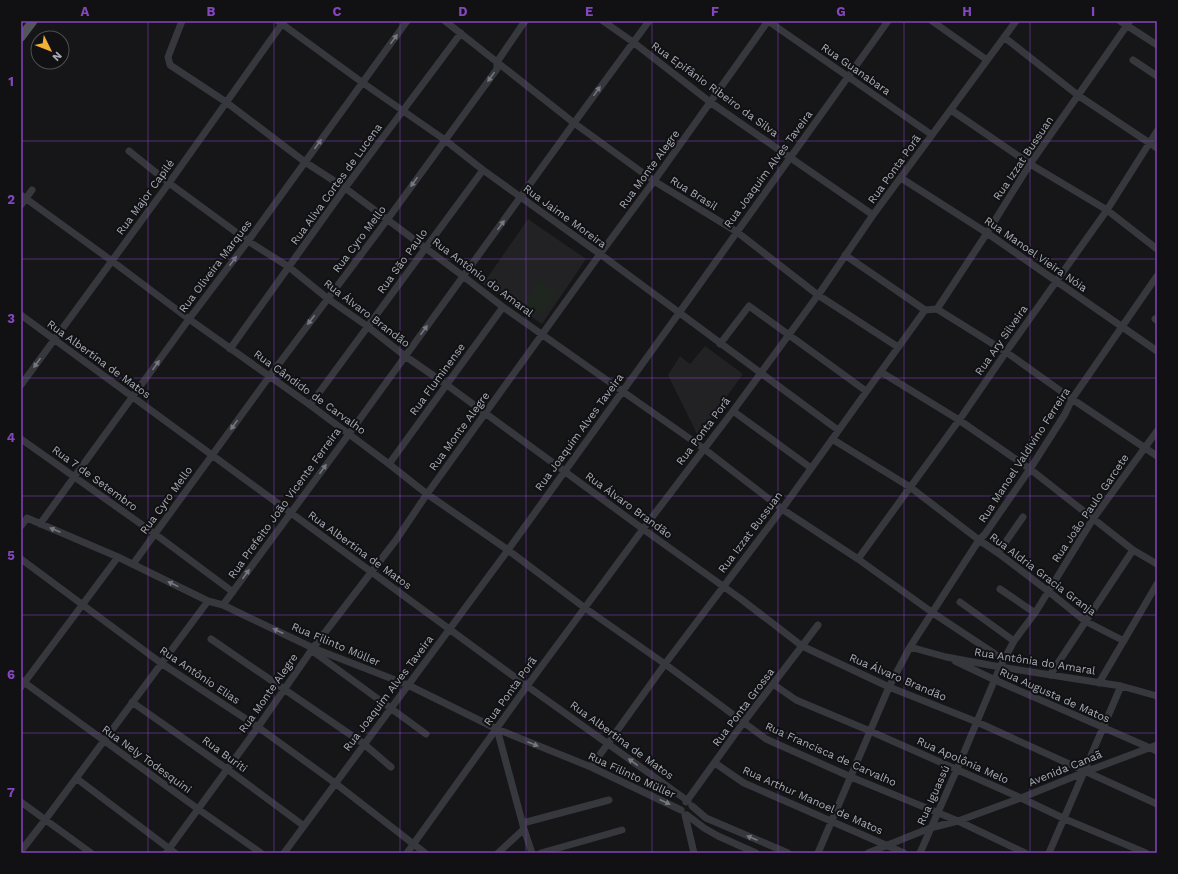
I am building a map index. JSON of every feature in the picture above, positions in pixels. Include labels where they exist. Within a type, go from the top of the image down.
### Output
[{"type":"main road","points":[[21,37],[33,21]]},
{"type":"street","name":"Rua Antônio do Amaral","points":[[182,21],[168,57],[170,65],[226,102],[305,162],[346,188],[502,307],[703,448],[782,509],[858,559],[1002,663]]},
{"type":"street","name":"Rua Oliveira Marques","points":[[40,524],[189,319],[248,241],[407,21]]},
{"type":"street","name":"Rua Brasil","points":[[445,21],[574,123],[654,181],[737,232],[818,295],[898,348]]},
{"type":"street","name":"Rua Cyro Mello","points":[[133,564],[269,376],[387,220],[497,69],[497,62],[525,21]]},
{"type":"street","name":"Rua Epifânio Ribeiro da Silva","points":[[603,21],[633,42],[710,102],[873,215]]},
{"type":"street","name":"Rua Prefeito João Vicente Ferreira","points":[[223,605],[649,21]]},
{"type":"street","name":"Rua Guanabara","points":[[768,21],[932,135]]},
{"type":"street","name":"Rua Monte Alegre","points":[[170,852],[198,809],[285,690],[312,649],[396,540],[427,494],[768,21]]},
{"type":"street","name":"Rua Joaquim Alves Taveira","points":[[284,853],[508,550],[888,21]]},
{"type":"street","points":[[932,21],[987,60]]},
{"type":"street","name":"Rua Ponta Porã","points":[[407,853],[527,686],[818,295],[873,215],[1016,21]]},
{"type":"street","name":"Rua Jaime Moreira","points":[[282,22],[363,83],[445,140],[483,170],[600,254],[838,430]]},
{"type":"street","name":"Rua Major Capilé","points":[[21,385],[169,183],[282,22]]},
{"type":"street","points":[[1126,22],[1157,45]]},
{"type":"street","name":"Rua Izzat Bussuan","points":[[937,309],[1030,164],[1079,96],[1126,22]]},
{"type":"street","name":"Rua Aliva Cortes de Lucena","points":[[230,349],[346,188],[461,33]]},
{"type":"street","points":[[1004,37],[1079,96],[1157,148]]},
{"type":"street","points":[[1133,60],[1157,76]]},
{"type":"street","points":[[951,110],[1030,164],[1107,210],[1157,248]]},
{"type":"street","name":"Rua Ary Silveira","points":[[858,559],[959,420],[1107,210],[1157,131]]},
{"type":"street","name":"Rua Álvaro Brandão","points":[[130,151],[169,183],[248,241],[289,267],[405,356],[723,586],[802,646],[889,687],[977,722],[1157,804]]},
{"type":"street","name":"Rua São Paulo","points":[[310,405],[483,170]]},
{"type":"street","name":"Rua Manoel Vieira Nóia","points":[[901,178],[987,233],[1157,351]]},
{"type":"street","points":[[22,200],[32,190]]},
{"type":"street","name":"Rua Cândido de Carvalho","points":[[22,200],[112,261],[230,349],[310,405],[427,494],[508,550],[585,608]]},
{"type":"street","points":[[846,255],[925,310],[937,309],[1006,352],[1072,399],[1157,456]]},
{"type":"street","name":"Rua Manoel Valdivino Ferreira","points":[[818,853],[889,687],[910,647],[979,540],[985,534],[1030,469],[1065,414],[1072,399],[1157,276]]},
{"type":"street","points":[[720,344],[749,306],[866,391]]},
{"type":"street","name":"Rua Fluminense","points":[[389,464],[502,307]]},
{"type":"street","name":"Rua Izzat Bussuan","points":[[591,767],[665,664],[782,509],[925,310]]},
{"type":"street","name":"Rua Albertina de Matos","points":[[21,315],[527,686],[608,743],[689,803],[706,818],[788,853]]},
{"type":"street","points":[[881,372],[959,420],[1030,469],[1133,550],[1157,564]]},
{"type":"street","points":[[733,411],[811,468]]},
{"type":"street","name":"Rua João Paulo Garcete","points":[[995,680],[1014,641],[1035,613],[1093,519],[1157,431]]},
{"type":"street","name":"Rua 7 de Setembro","points":[[21,439],[233,592]]},
{"type":"street","name":"Rua Aldria Gracia Granja","points":[[832,439],[910,488],[979,540],[998,552],[1048,590],[1085,621],[1124,641]]},
{"type":"street","points":[[998,552],[1023,517]]},
{"type":"street","name":"Rua Filinto Müller","points":[[21,526],[27,518],[118,557],[208,601],[223,605],[312,649],[408,685],[497,729],[591,767],[684,813],[704,828],[718,836],[756,853]]},
{"type":"street","points":[[1050,674],[1133,550]]},
{"type":"street","points":[[22,683],[118,557]]},
{"type":"street","name":"Rua Antônio Elias","points":[[21,558],[161,663],[258,727],[335,783],[424,853]]},
{"type":"street","points":[[1099,683],[1157,584]]},
{"type":"street","points":[[1000,589],[1035,613]]},
{"type":"street","points":[[21,851],[208,601]]},
{"type":"street","points":[[960,602],[1014,641]]},
{"type":"street","name":"Rua Francisca de Carvalho","points":[[585,608],[665,664],[766,739],[850,777],[958,821],[1025,853]]},
{"type":"street","name":"Rua Ponta Grossa","points":[[689,803],[693,808],[691,812],[684,813],[682,804],[689,803],[743,723],[818,626]]},
{"type":"street","points":[[211,639],[364,744],[391,767]]},
{"type":"street","name":"Rua Antônia do Amaral","points":[[910,647],[946,657],[1002,663],[1050,674],[1121,686],[1157,696]]},
{"type":"street","points":[[312,649],[426,734]]},
{"type":"street","name":"Rua Augusta de Matos","points":[[946,657],[1157,752]]},
{"type":"street","name":"Rua Iguassú","points":[[920,853],[995,680]]},
{"type":"street","name":"Rua Nely Todesquini","points":[[22,683],[261,853]]},
{"type":"street","name":"Rua Apolônia Melo","points":[[773,684],[796,700],[957,769],[1065,819],[1146,853]]},
{"type":"street","points":[[1049,853],[1065,819],[1121,686]]},
{"type":"street","name":"Rua Buriti","points":[[132,702],[227,769],[304,826]]},
{"type":"street","points":[[497,729],[532,853]]},
{"type":"street","name":"Avenida Canaã","points":[[868,853],[930,828],[958,821],[1021,798],[1157,745]]},
{"type":"street","name":"Rua Arthur Manoel de Matos","points":[[715,763],[744,783],[904,853]]},
{"type":"street","points":[[76,778],[170,852]]},
{"type":"street","points":[[498,853],[524,826],[609,800]]},
{"type":"street","points":[[21,802],[91,853]]},
{"type":"street","points":[[684,813],[694,853]]},
{"type":"street","points":[[540,853],[622,830]]},
{"type":"shaded area","points":[[528,219],[586,259],[542,324],[483,284]]},
{"type":"shaded area","points":[[541,281],[558,293],[541,316],[524,304]]},
{"type":"shaded area","points":[[705,346],[743,374],[698,436],[668,375],[680,356],[690,364]]}]
